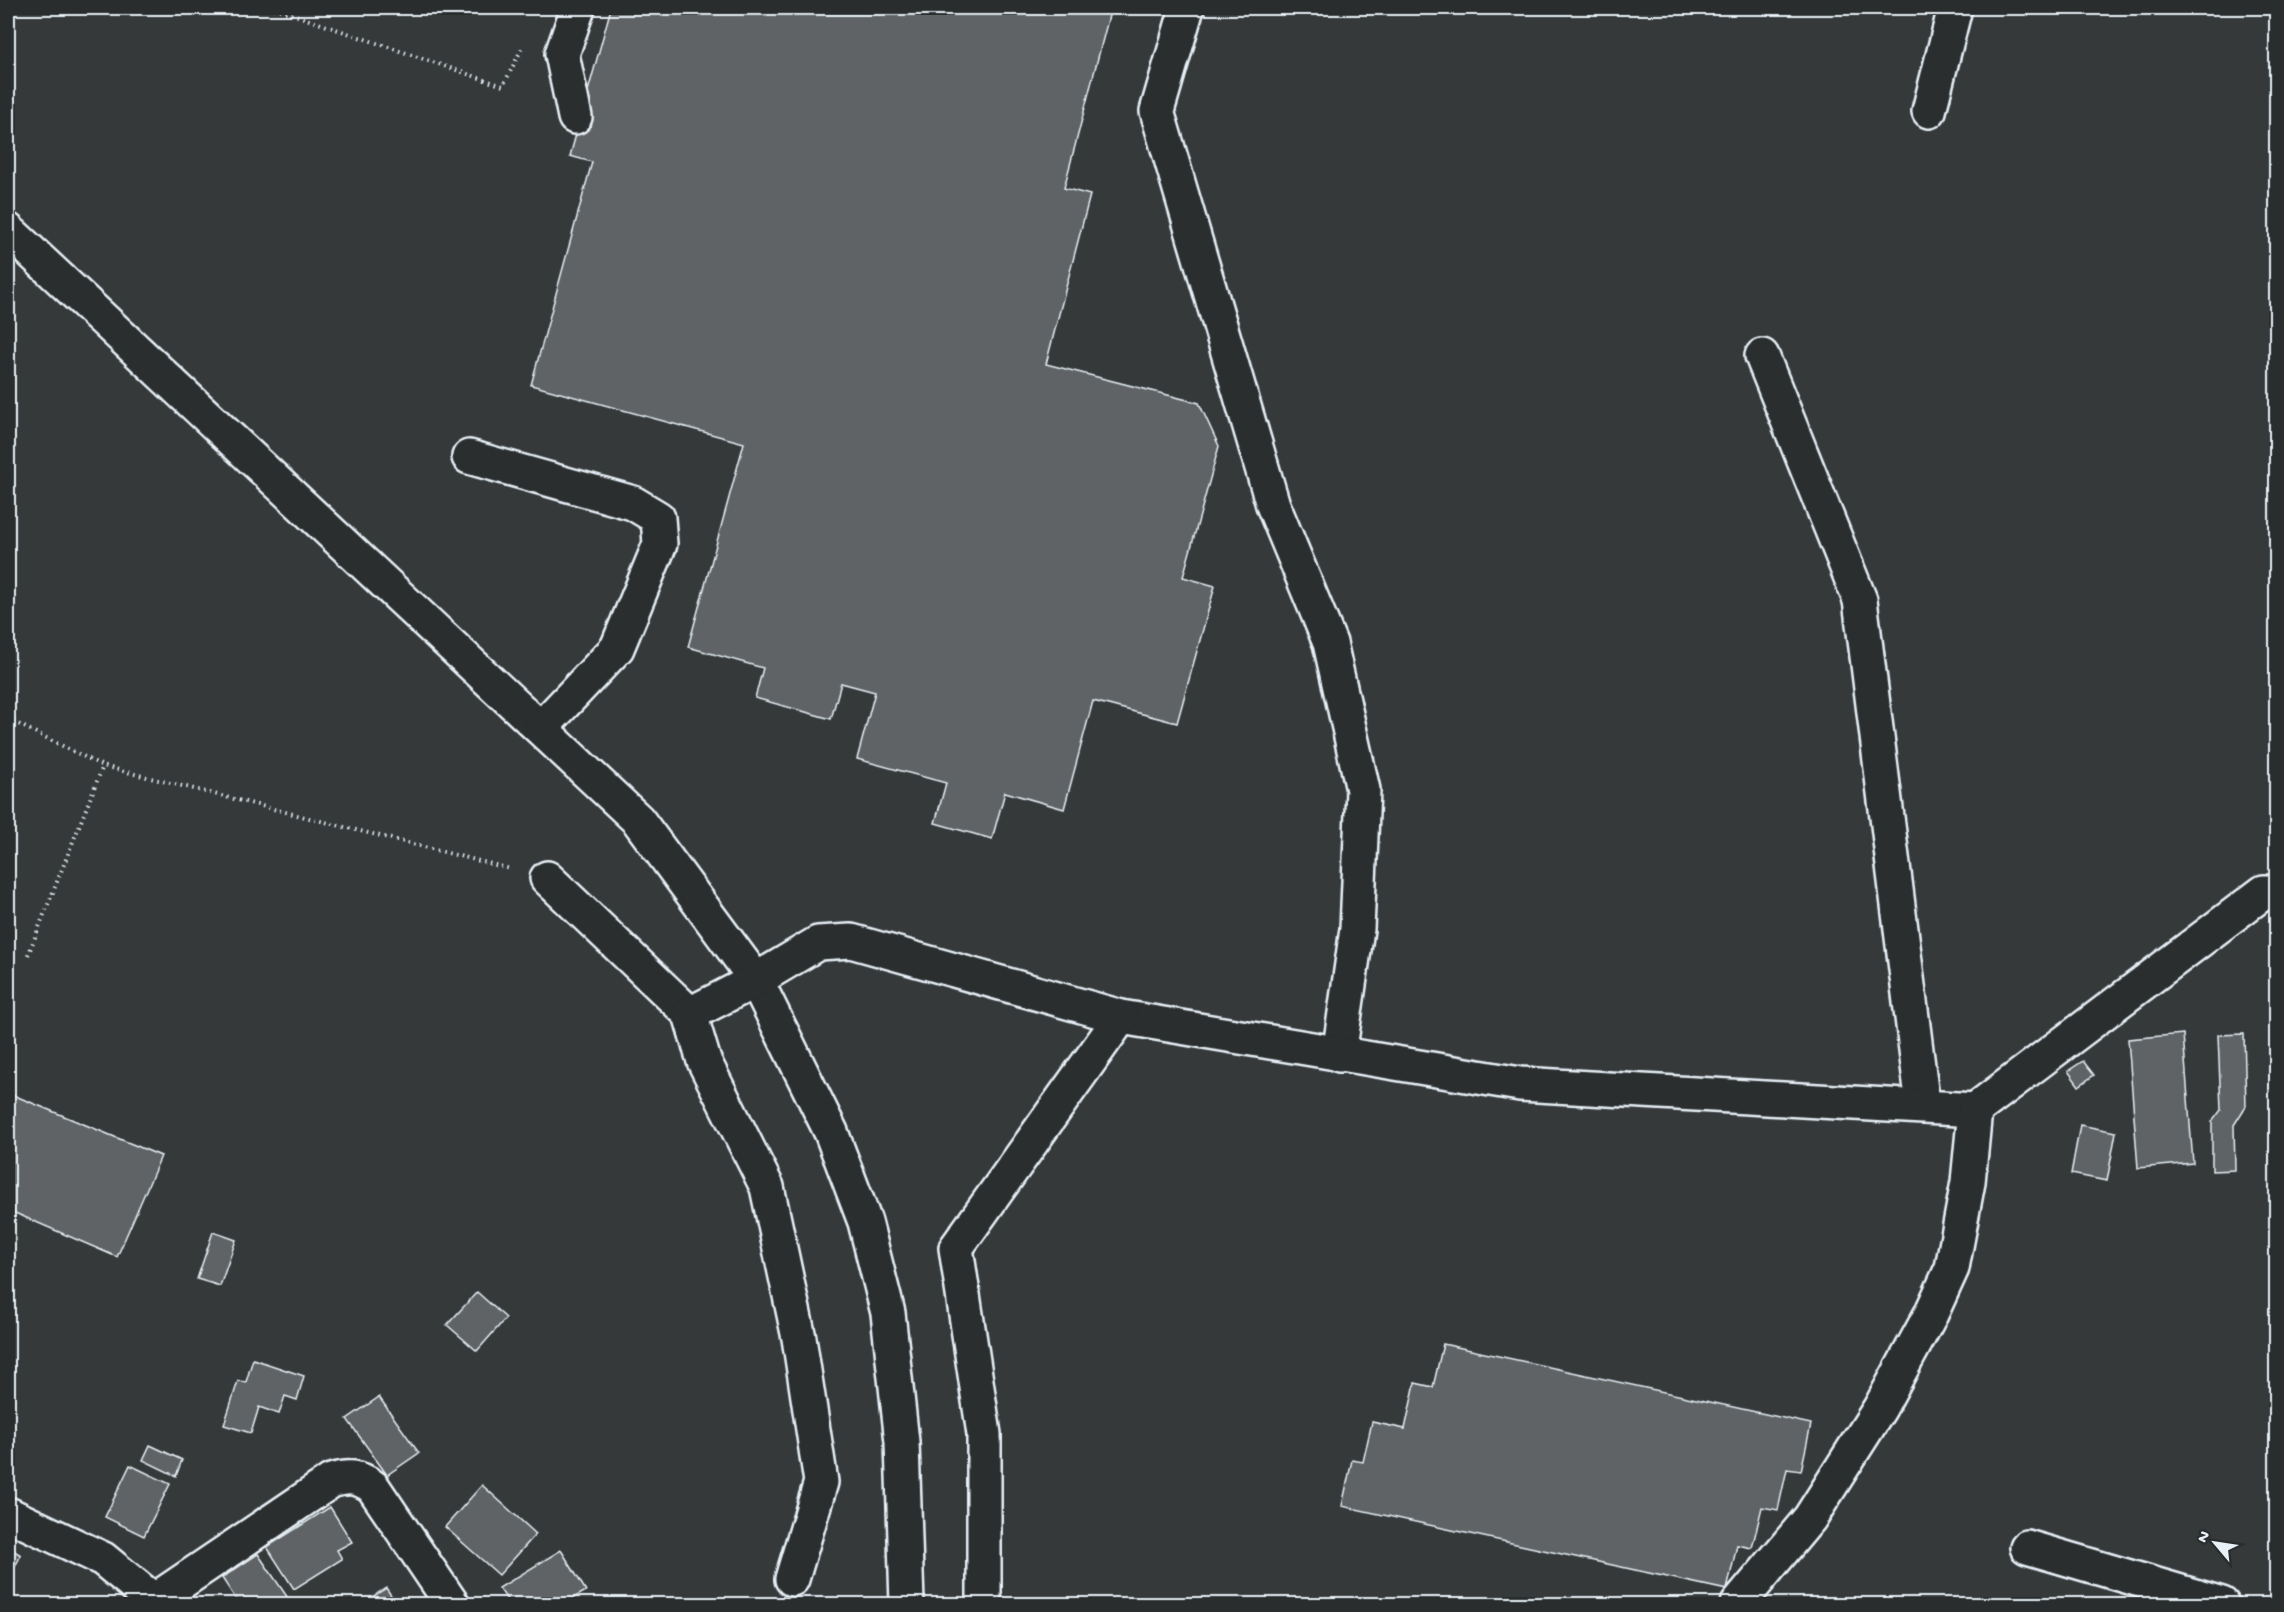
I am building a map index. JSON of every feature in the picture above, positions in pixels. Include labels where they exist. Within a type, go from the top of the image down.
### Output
[{"type":"street","points":[[575,117],[562,54],[578,8]]},
{"type":"street","points":[[1187,8],[1157,111],[1273,505],[1330,643],[1363,790],[1357,929],[1340,1055]]},
{"type":"street","points":[[1929,111],[1955,8]]},
{"type":"street","points":[[8,230],[638,820],[756,980],[831,1132],[865,1222],[888,1313],[902,1442],[907,1605]]},
{"type":"street","points":[[1762,356],[1860,600],[1923,1106]]},
{"type":"street","points":[[469,457],[633,503],[658,518],[660,544],[617,648],[541,728]]},
{"type":"street","points":[[547,878],[690,1014],[704,1061],[767,1187],[799,1338],[821,1482],[792,1579]]},
{"type":"street","points":[[690,1014],[756,980],[818,943],[851,941],[1121,1017],[1520,1084],[1975,1110],[2264,892],[2277,893]]},
{"type":"street","points":[[984,1605],[984,1434],[956,1248],[1121,1017]]},
{"type":"street","points":[[1738,1605],[1810,1518],[1880,1408],[1931,1314],[1952,1268],[1968,1182],[1975,1110]]},
{"type":"street","points":[[8,1514],[103,1559],[157,1602],[331,1481],[352,1477],[373,1487],[452,1605]]},
{"type":"street","points":[[2027,1546],[2222,1605]]},
{"type":"path","points":[[274,8],[503,86],[523,46]]},
{"type":"path","points":[[8,719],[103,766],[547,878]]},
{"type":"path","points":[[28,955],[103,766]]},
{"type":"building","points":[[611,8],[1111,8],[1064,188],[1090,195],[1046,364],[1199,403],[1219,446],[1183,577],[1215,586],[1177,723],[1093,701],[1064,809],[1005,792],[992,839],[935,823],[946,783],[857,759],[875,692],[841,683],[831,719],[755,698],[763,668],[688,647],[744,443],[531,385],[592,162],[570,156]]},
{"type":"building","points":[[2183,1034],[2193,1163],[2138,1168],[2128,1039]]},
{"type":"building","points":[[2244,1034],[2246,1106],[2234,1125],[2235,1170],[2212,1171],[2212,1122],[2221,1110],[2218,1035]]},
{"type":"building","points":[[2083,1061],[2094,1075],[2079,1086],[2068,1071]]},
{"type":"building","points":[[8,1093],[161,1156],[117,1257],[8,1210]]},
{"type":"building","points":[[2080,1125],[2116,1132],[2107,1181],[2071,1174]]},
{"type":"building","points":[[213,1232],[236,1240],[220,1286],[197,1279]]},
{"type":"building","points":[[477,1292],[506,1318],[477,1351],[447,1325]]},
{"type":"building","points":[[1443,1344],[1811,1424],[1801,1471],[1787,1469],[1778,1510],[1762,1507],[1752,1548],[1737,1545],[1727,1590],[1342,1506],[1352,1460],[1363,1462],[1372,1422],[1405,1429],[1415,1383],[1433,1387]]},
{"type":"building","points":[[253,1359],[304,1376],[297,1400],[285,1396],[279,1414],[259,1407],[251,1433],[224,1425],[238,1381],[246,1382]]},
{"type":"building","points":[[379,1397],[419,1453],[387,1475],[347,1419]]},
{"type":"building","points":[[150,1445],[182,1460],[176,1476],[143,1460]]},
{"type":"building","points":[[130,1465],[170,1484],[144,1536],[105,1517]]},
{"type":"building","points":[[482,1485],[536,1534],[499,1575],[445,1527]]},
{"type":"building","points":[[330,1507],[352,1542],[337,1550],[342,1559],[294,1589],[267,1547]]},
{"type":"building","points":[[8,1547],[21,1555],[8,1580]]},
{"type":"building","points":[[561,1550],[586,1591],[563,1604],[510,1604],[499,1588]]},
{"type":"building","points":[[258,1554],[292,1604],[239,1604],[222,1578]]},
{"type":"building","points":[[386,1588],[397,1604],[361,1604]]}]
